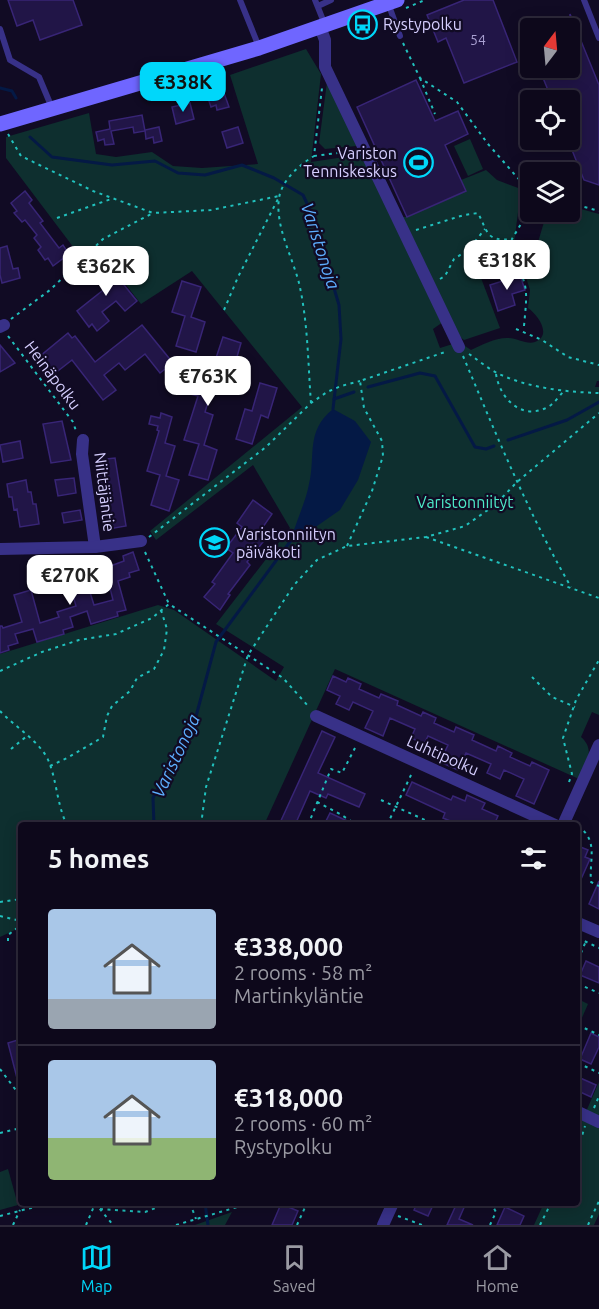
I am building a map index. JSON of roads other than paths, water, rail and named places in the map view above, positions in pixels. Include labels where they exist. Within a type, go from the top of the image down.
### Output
[{"type":"main road","points":[[4,128],[52,109],[259,48],[392,1]]},
{"type":"street","points":[[323,26],[325,67],[459,347]]},
{"type":"street","name":"Niittäjäntie","points":[[83,440],[82,454],[95,547]]},
{"type":"street","name":"Niittäjäntie","points":[[0,549],[95,547],[141,541]]},
{"type":"street","name":"Luhtipolku","points":[[316,716],[548,822]]},
{"type":"street","points":[[564,822],[599,745]]},
{"type":"street","points":[[580,924],[599,932]]},
{"type":"street","points":[[580,1113],[599,1122]]},
{"type":"street","points":[[383,1225],[391,1207]]},
{"type":"lane","points":[[240,0],[259,48]]},
{"type":"lane","points":[[323,26],[316,3],[331,0]]},
{"type":"lane","points":[[584,0],[599,38]]},
{"type":"lane","points":[[392,1],[400,36]]},
{"type":"lane","points":[[0,29],[10,60],[39,77],[52,109]]},
{"type":"water","points":[[333,409],[355,421],[371,442],[358,480],[340,510],[307,533],[295,535],[294,530],[311,474],[315,435],[324,417]]},
{"type":"waterway","name":"Varistonoja","points":[[0,88],[12,91],[16,98]]},
{"type":"waterway","name":"Varistonoja","points":[[30,137],[52,157],[112,165],[155,161],[178,173],[205,175],[242,165],[274,178],[303,195],[312,214],[339,305],[341,339],[333,409]]},
{"type":"waterway","points":[[368,387],[420,373],[435,376],[475,447],[486,449],[494,446]]},
{"type":"waterway","points":[[334,399],[354,392]]},
{"type":"waterway","points":[[508,440],[567,420],[599,402]]},
{"type":"waterway","name":"Varistonoja","points":[[154,822],[153,798],[195,720],[216,642],[295,535]]},
{"type":"waterway","name":"Varistonoja","points":[[205,1206],[208,1225]]},
{"type":"place","name":"Rystypolku","points":[[362,24]]},
{"type":"place","name":"Variston Tenniskeskus","points":[[418,162]]},
{"type":"place","name":"Varistonniityn päiväkoti","points":[[215,543]]},
{"type":"park label","name":"Varistonniityt","points":[[465,502]]}]
